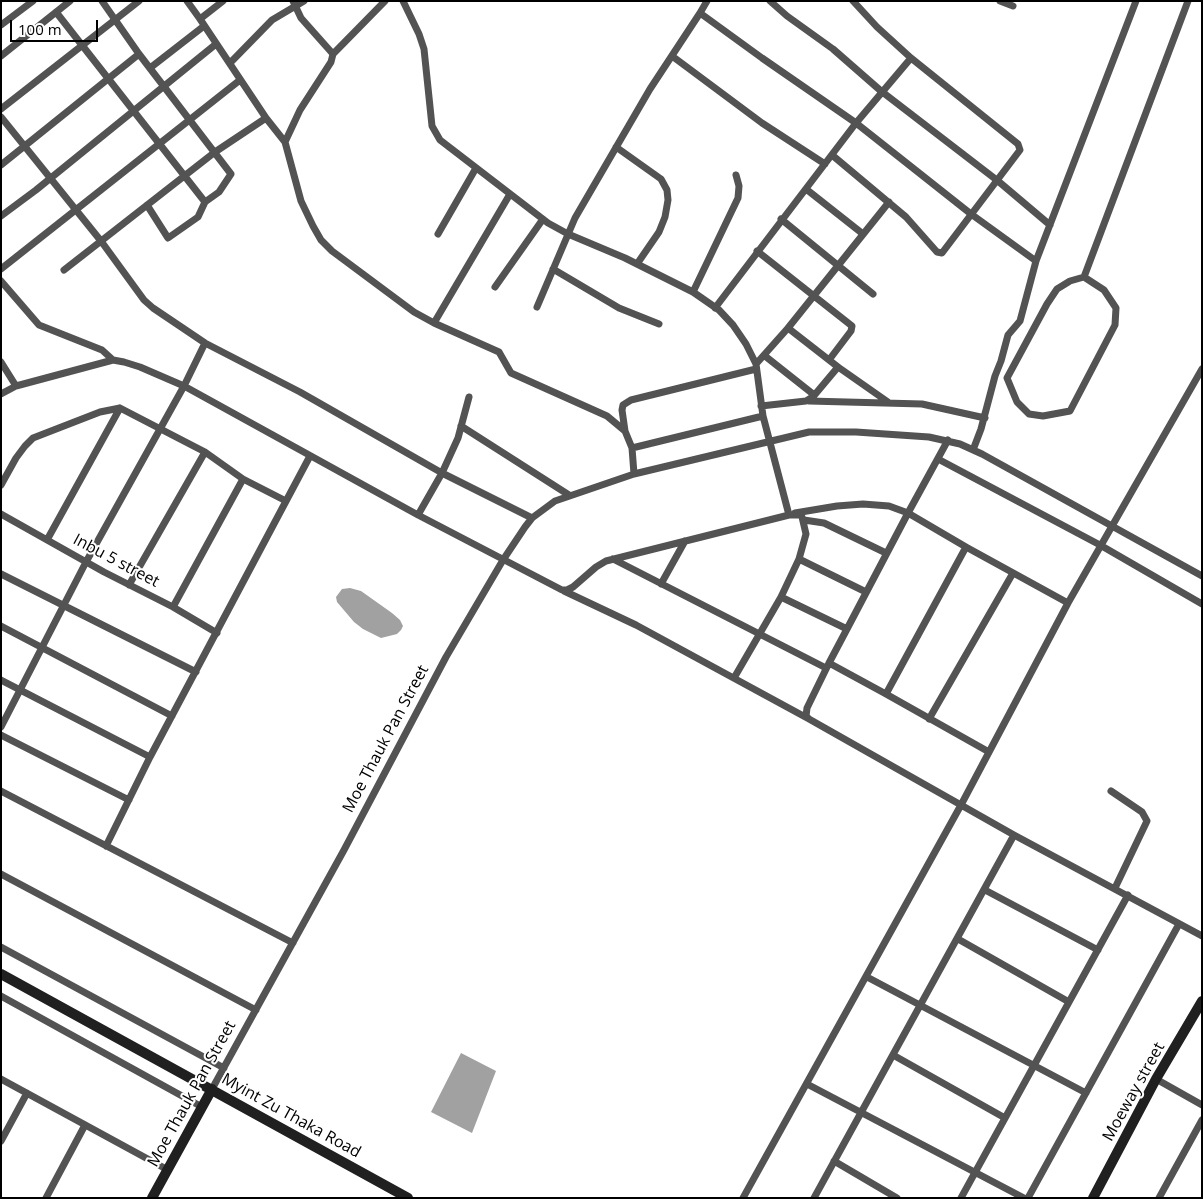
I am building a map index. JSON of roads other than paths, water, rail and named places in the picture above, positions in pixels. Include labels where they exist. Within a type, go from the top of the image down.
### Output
[{"type":"street","points":[[1,25],[33,1]]},
{"type":"street","points":[[1,56],[70,1]]},
{"type":"street","points":[[102,1],[139,54],[231,174],[219,192],[205,202],[198,217],[168,238],[147,204]]},
{"type":"street","points":[[1,109],[140,1]]},
{"type":"street","points":[[187,1],[266,118],[285,142],[301,201],[320,240],[414,312],[499,352],[511,373],[607,416],[625,431]]},
{"type":"street","points":[[200,19],[223,1]]},
{"type":"street","points":[[230,63],[272,20],[294,4],[304,1]]},
{"type":"street","points":[[285,142],[300,110],[331,62],[333,54],[385,1]]},
{"type":"street","points":[[403,1],[420,34],[424,49],[432,126],[440,140],[543,219],[568,234],[637,264],[693,292],[715,308],[733,325],[746,344],[756,366],[763,416],[789,515]]},
{"type":"street","points":[[537,307],[575,218],[650,89],[707,1]]},
{"type":"street","points":[[770,1],[787,16],[833,49],[881,91],[998,181],[1050,225]]},
{"type":"street","points":[[832,155],[906,217],[939,253],[944,252],[1019,152],[1020,147],[911,58],[852,1]]},
{"type":"street","points":[[1000,1],[1013,6]]},
{"type":"street","points":[[973,450],[985,418],[995,376],[1008,335],[1020,321],[1036,262],[1136,1]]},
{"type":"street","points":[[1084,277],[1188,1]]},
{"type":"street","points":[[294,4],[311,30],[333,54]]},
{"type":"street","points":[[56,12],[205,202]]},
{"type":"street","points":[[700,13],[856,123],[971,214],[1036,262]]},
{"type":"street","points":[[150,68],[204,26]]},
{"type":"street","points":[[1,216],[165,87],[216,44]]},
{"type":"street","points":[[1,165],[139,54]]},
{"type":"street","points":[[672,56],[762,124],[825,164]]},
{"type":"street","points":[[715,308],[756,251],[881,91],[911,58]]},
{"type":"street","points":[[1,269],[240,80]]},
{"type":"street","points":[[1,117],[101,241],[144,300],[153,308],[204,343],[300,392],[442,472],[532,518]]},
{"type":"street","points":[[64,270],[214,152],[266,118]]},
{"type":"street","points":[[616,147],[661,179],[667,190],[668,200],[665,217],[659,232],[637,264]]},
{"type":"street","points":[[438,234],[476,168]]},
{"type":"street","points":[[693,292],[738,198],[739,186],[736,175]]},
{"type":"street","points":[[806,189],[863,234]]},
{"type":"street","points":[[434,323],[510,194]]},
{"type":"street","points":[[634,474],[632,448],[625,431],[623,405],[631,400],[756,366],[889,202]]},
{"type":"street","points":[[495,287],[543,219]]},
{"type":"street","points":[[782,219],[873,294]]},
{"type":"street","points":[[756,251],[852,326],[851,331],[829,360]]},
{"type":"street","points":[[553,269],[619,308],[659,324]]},
{"type":"street","points":[[1084,277],[1104,290],[1116,308],[1115,324],[1070,411],[1043,416],[1029,414],[1017,402],[1007,378],[1047,304],[1058,289],[1070,281],[1084,277]]},
{"type":"street","points":[[1,281],[39,325],[102,350],[113,360]]},
{"type":"street","points":[[788,328],[838,367],[888,402]]},
{"type":"street","points":[[1,726],[86,562],[184,386],[204,343]]},
{"type":"street","points":[[765,356],[812,392],[810,400]]},
{"type":"street","points":[[3,390],[113,360],[140,367],[184,386],[503,560],[636,625],[809,719],[1014,835],[1202,936]]},
{"type":"street","points":[[1,362],[16,386]]},
{"type":"street","points":[[810,400],[838,367]]},
{"type":"street","points":[[743,1198],[961,805],[1100,545],[1113,527],[1124,503],[1202,369]]},
{"type":"street","points":[[418,515],[458,438],[468,397]]},
{"type":"street","points":[[762,406],[810,400],[888,402],[922,404],[953,409],[985,418]]},
{"type":"street","points":[[47,540],[120,408]]},
{"type":"street","points":[[1,485],[16,458],[33,438],[100,412],[120,408],[204,452],[243,479],[286,501]]},
{"type":"street","points":[[632,448],[763,416]]},
{"type":"street","points":[[461,426],[569,495]]},
{"type":"street","name":"Moe Thauk Pan Street","points":[[152,1198],[344,850],[446,657],[503,560],[532,518],[555,501],[634,474],[809,432],[832,431],[894,434],[948,440],[973,450],[1202,576]]},
{"type":"street","points":[[809,719],[806,716],[807,708],[827,665],[948,440]]},
{"type":"street","points":[[129,585],[204,452]]},
{"type":"street","points":[[106,846],[150,757],[310,456]]},
{"type":"street","points":[[938,459],[1100,545],[1202,604]]},
{"type":"street","points":[[173,607],[243,479]]},
{"type":"street","points":[[562,590],[573,587],[596,567],[613,559],[789,515],[837,506],[863,504],[889,506],[908,513],[1068,603]]},
{"type":"street","name":"Inbu 5 street","points":[[1,514],[86,562],[173,607],[217,633]]},
{"type":"street","points":[[734,678],[781,598],[799,559],[806,534],[804,520],[800,515],[789,515]]},
{"type":"street","points":[[804,520],[824,523],[886,553]]},
{"type":"street","points":[[661,584],[685,541]]},
{"type":"street","points":[[886,694],[966,547]]},
{"type":"street","points":[[613,559],[760,634],[886,694],[989,752]]},
{"type":"street","points":[[799,559],[866,592]]},
{"type":"street","points":[[929,719],[1013,573]]},
{"type":"street","points":[[1,574],[196,672]]},
{"type":"street","points":[[781,598],[847,629]]},
{"type":"street","points":[[1,626],[172,716]]},
{"type":"street","points":[[1,680],[150,757]]},
{"type":"street","points":[[1,735],[129,800]]},
{"type":"street","points":[[1,791],[293,943]]},
{"type":"street","points":[[1111,791],[1142,812],[1148,821],[1115,888]]},
{"type":"street","points":[[814,1198],[958,940],[1014,835]]},
{"type":"street","points":[[1,874],[256,1010]]},
{"type":"street","points":[[985,890],[1098,950]]},
{"type":"street","points":[[961,1198],[1128,895]]},
{"type":"street","points":[[1028,1198],[1179,924]]},
{"type":"street","points":[[958,940],[1069,1002]]},
{"type":"street","points":[[1,947],[224,1068]]},
{"type":"street","name":"Myint Zu Thaka Road","points":[[1,974],[408,1198]]},
{"type":"street","points":[[866,977],[1086,1093]]},
{"type":"street","points":[[1,996],[202,1107]]},
{"type":"street","name":"Moeway street","points":[[1093,1198],[1156,1080],[1202,1001]]},
{"type":"street","points":[[893,1055],[1005,1118]]},
{"type":"street","points":[[1,1079],[168,1170]]},
{"type":"street","points":[[1156,1080],[1202,1105]]},
{"type":"street","points":[[807,1084],[1024,1198]]},
{"type":"street","points":[[1,1140],[28,1093]]},
{"type":"street","points":[[1160,1198],[1202,1120]]},
{"type":"street","points":[[46,1198],[85,1125]]},
{"type":"street","points":[[834,1161],[897,1198]]}]
